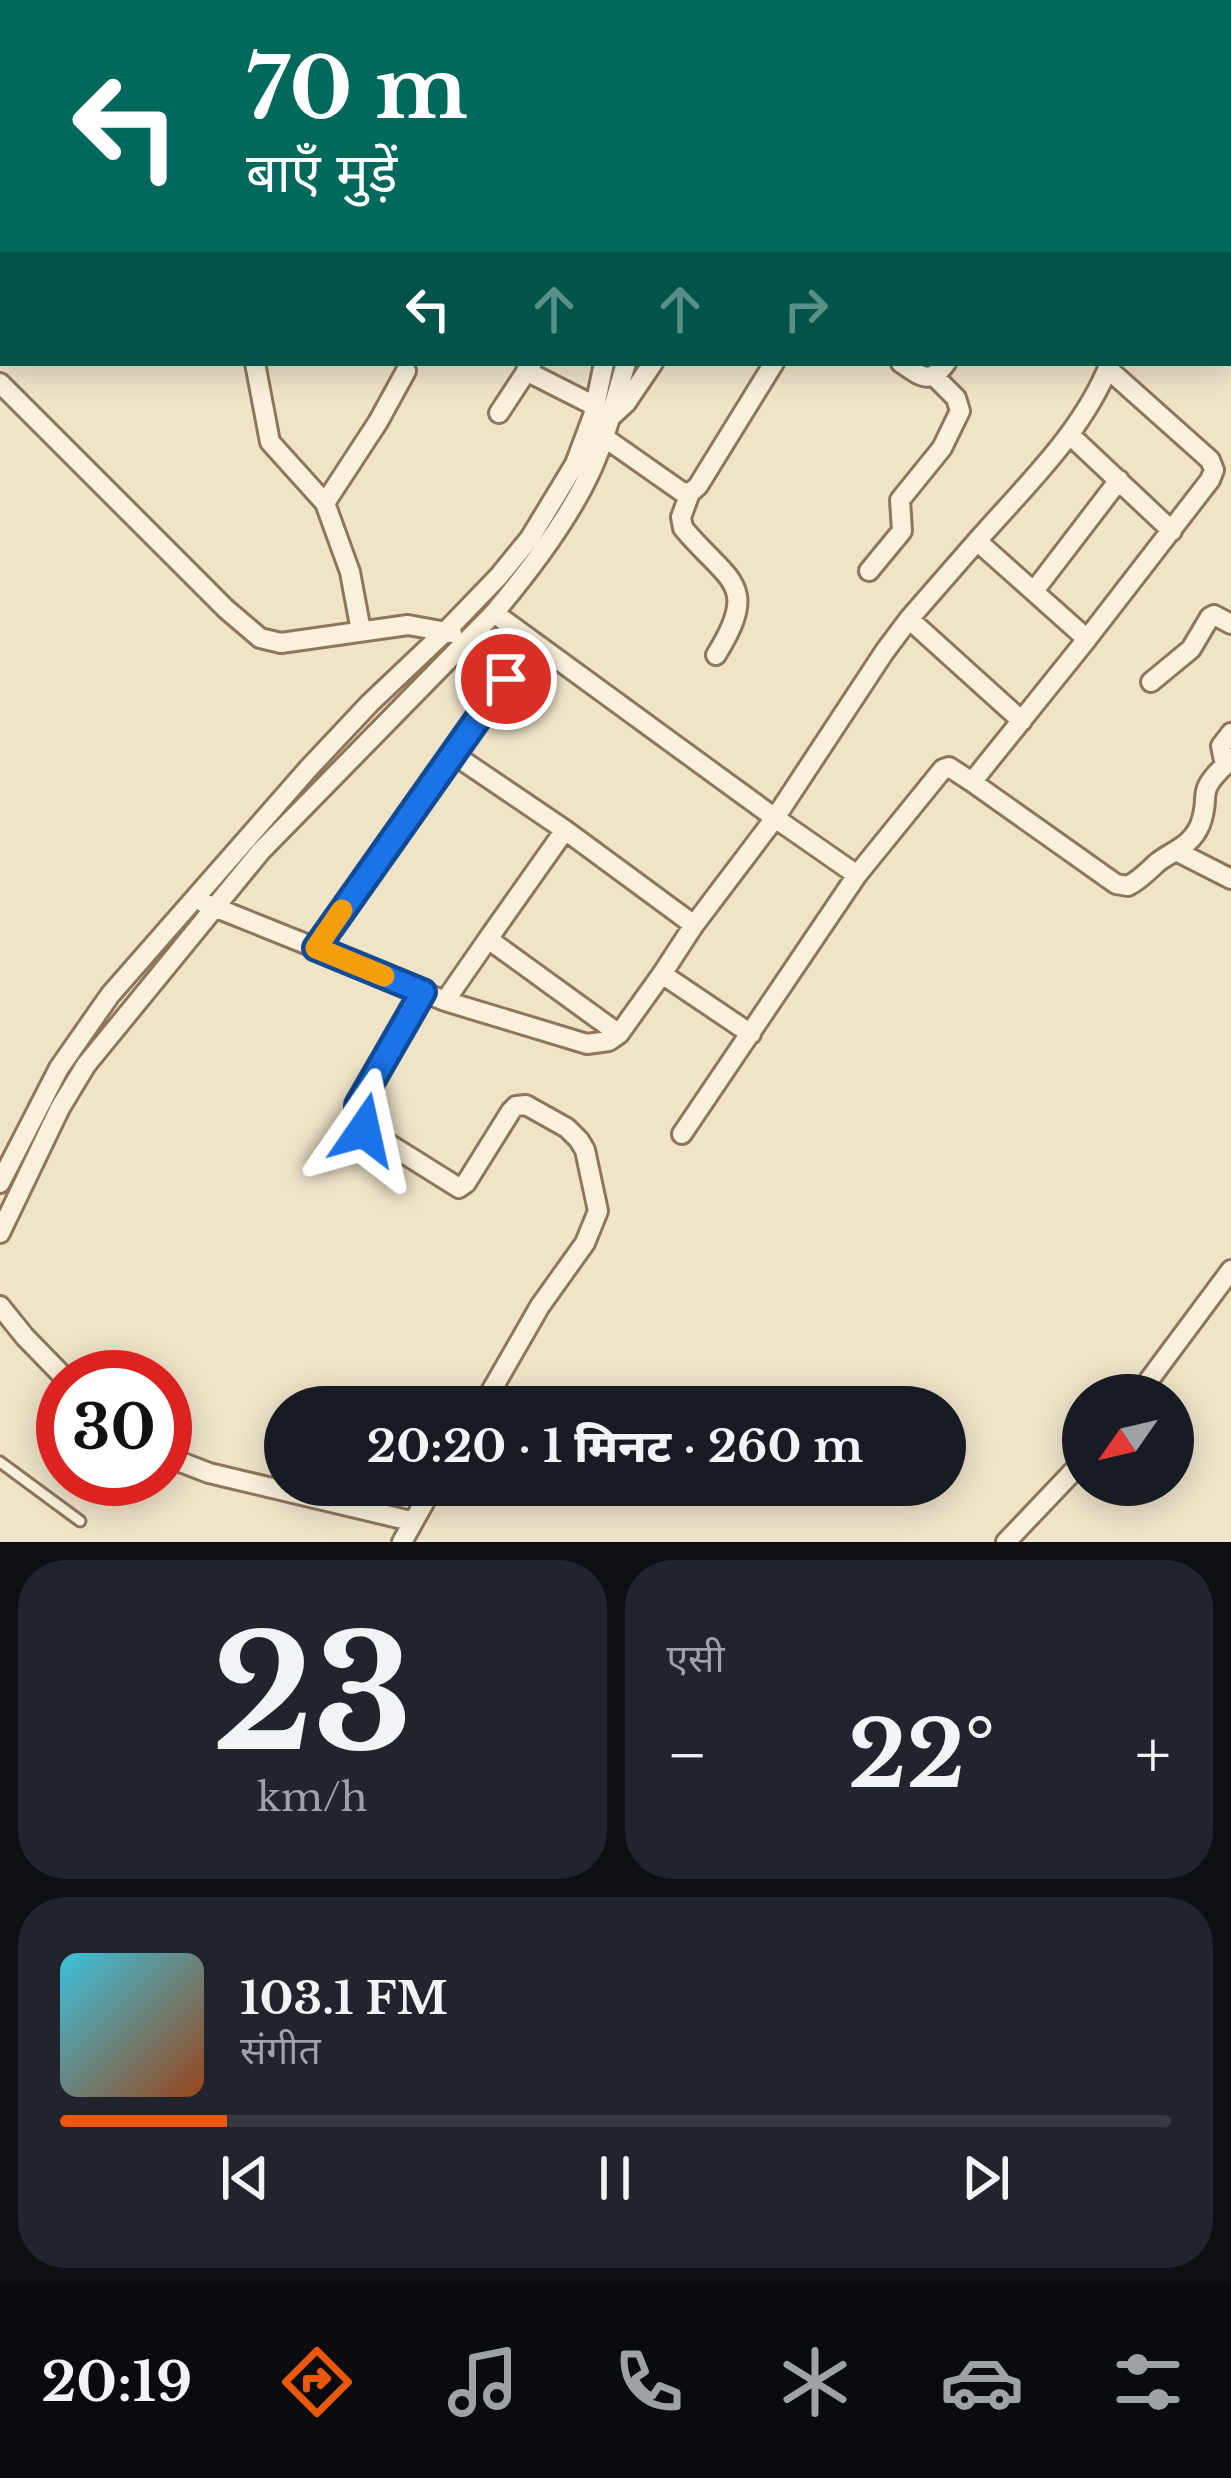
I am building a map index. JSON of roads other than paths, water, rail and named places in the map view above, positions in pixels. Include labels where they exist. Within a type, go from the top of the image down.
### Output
[{"type":"street","points":[[256,366],[270,442],[325,503],[350,572],[361,631]]},
{"type":"street","points":[[0,1233],[86,1065],[262,851],[494,613],[525,574],[583,486],[599,423],[604,366]]},
{"type":"street","points":[[0,1183],[59,1068],[110,995],[339,736],[446,631],[530,538],[599,423],[625,366]]},
{"type":"street","points":[[599,423],[626,404],[651,366]]},
{"type":"street","points":[[716,655],[736,618],[739,596],[683,528],[681,517],[691,493],[773,366]]},
{"type":"street","points":[[868,571],[902,531],[900,500],[942,448],[961,411],[940,369],[921,376],[906,366]]},
{"type":"street","points":[[194,898],[316,948],[416,1003],[445,1001],[587,1044],[608,1041],[619,1034],[775,818],[908,619],[1070,435],[1109,366],[1222,472],[1210,480],[972,782]]},
{"type":"street","points":[[499,413],[529,367],[682,492],[691,493]]},
{"type":"street","points":[[325,503],[406,371]]},
{"type":"street","points":[[0,382],[248,630],[267,641],[408,625],[467,640]]},
{"type":"street","points":[[1070,435],[1172,531]]},
{"type":"street","points":[[1034,591],[1119,480]]},
{"type":"street","points":[[977,541],[1087,639]]},
{"type":"street","points":[[494,613],[857,875]]},
{"type":"street","points":[[1151,682],[1191,649],[1210,617],[1231,624]]},
{"type":"street","points":[[908,619],[1022,721]]},
{"type":"street","points":[[316,948],[532,642]]},
{"type":"street","points":[[682,1134],[857,875],[943,769],[949,767],[972,782],[1120,886],[1133,885],[1160,862],[1180,853],[1200,825],[1206,784],[1225,765],[1221,746],[1231,734]]},
{"type":"street","points":[[339,736],[359,751]]},
{"type":"street","points":[[453,754],[694,925]]},
{"type":"street","points":[[445,1001],[565,830]]},
{"type":"street","points":[[1180,853],[1231,879]]},
{"type":"street","points":[[488,939],[619,1034]]},
{"type":"street","points":[[662,974],[751,1034]]},
{"type":"street","points":[[416,1003],[358,1105],[360,1126],[459,1189],[511,1111],[526,1105],[579,1140],[598,1211],[585,1243],[539,1306],[494,1386]]},
{"type":"street","points":[[1154,1374],[1231,1270]]},
{"type":"street","points":[[0,1306],[38,1350]]},
{"type":"street","points":[[192,1466],[406,1533],[422,1506]]},
{"type":"street","points":[[1006,1542],[1062,1484]]},
{"type":"lane","points":[[0,1462],[80,1521]]}]
